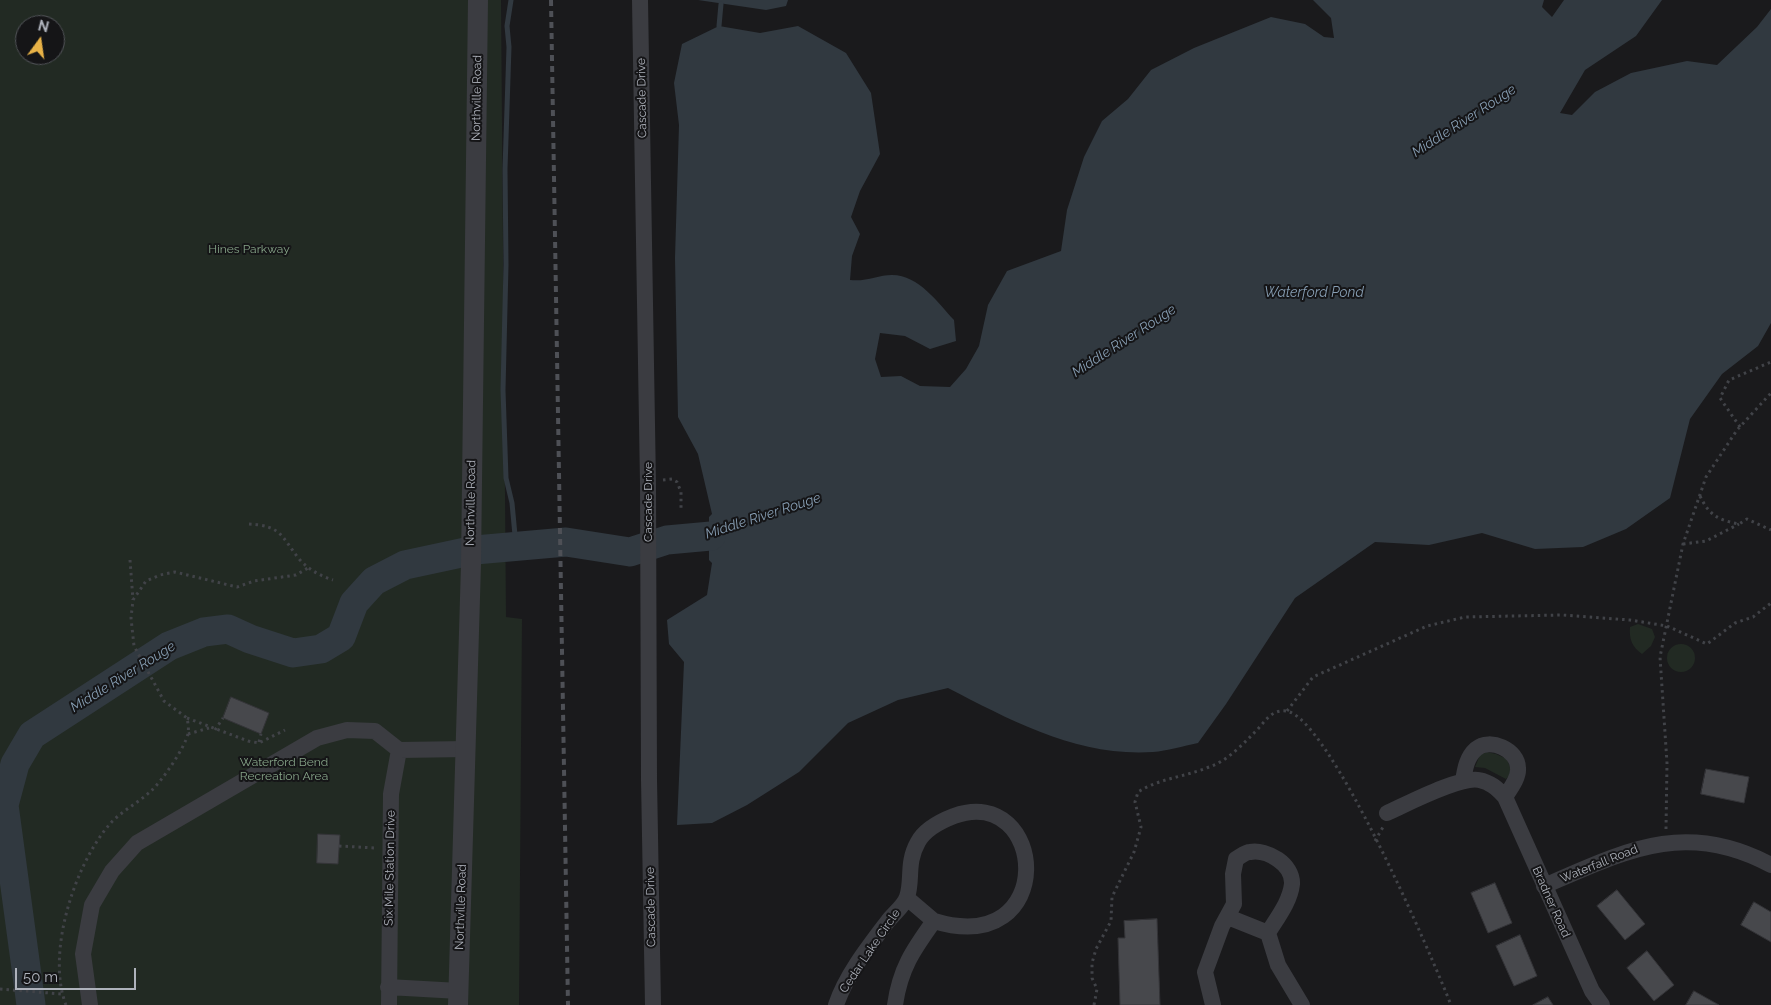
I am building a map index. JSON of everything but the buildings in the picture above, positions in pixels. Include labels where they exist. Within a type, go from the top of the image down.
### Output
[{"type":"street","name":"Northville Road","points":[[458,998],[467,749],[471,564],[478,0]]},
{"type":"street","name":"Cascade Drive","points":[[640,0],[649,521],[649,779],[653,1005]]},
{"type":"street","points":[[90,1005],[83,954],[92,905],[112,871],[137,843],[317,738],[347,730],[375,731],[399,750],[467,749]]},
{"type":"street","points":[[1388,813],[1463,780],[1479,780],[1491,784],[1504,796],[1514,783],[1519,769],[1515,757],[1506,748],[1490,743],[1478,747],[1465,766],[1463,780]]},
{"type":"street","name":"Six Mile Station Drive","points":[[389,1005],[391,794],[399,750]]},
{"type":"street","name":"Bradner Road","points":[[1504,796],[1592,991],[1602,1005]]},
{"type":"street","name":"Cedar Lake Circle","points":[[836,1005],[840,993],[859,962],[907,898],[910,859],[918,840],[939,822],[967,812],[983,813],[1000,818],[1013,829],[1026,850],[1026,879],[1018,902],[1000,919],[978,926],[951,926],[934,921],[907,898]]},
{"type":"street","name":"Waterfall Road","points":[[1544,886],[1619,854],[1647,845],[1666,843],[1720,846],[1741,851],[1771,865]]},
{"type":"street","points":[[1213,1005],[1205,972],[1222,926],[1234,904],[1233,874],[1236,859],[1248,852],[1262,852],[1277,858],[1290,872],[1292,884],[1284,907],[1268,933],[1278,965],[1302,1005]]},
{"type":"street","points":[[1228,917],[1268,933]]},
{"type":"street","points":[[895,1005],[898,982],[910,954],[934,921]]},
{"type":"street","points":[[388,986],[458,998]]},
{"type":"path","points":[[1740,427],[1720,398],[1729,380],[1771,362]]},
{"type":"path","points":[[1666,843],[1667,763],[1660,657],[1682,544],[1706,477],[1740,427],[1771,393]]},
{"type":"path","points":[[648,484],[666,479],[677,482],[681,492],[681,509]]},
{"type":"path","points":[[1699,495],[1706,509],[1715,518],[1739,524]]},
{"type":"path","points":[[1682,544],[1706,541],[1747,519],[1771,530]]},
{"type":"path","points":[[249,524],[267,525],[280,531],[308,568],[333,580]]},
{"type":"path","points":[[130,560],[133,600],[130,618],[134,646],[164,701],[188,718],[209,728],[248,741],[259,742],[285,730]]},
{"type":"path","points":[[133,600],[146,581],[160,575],[175,572],[237,587],[254,582],[296,576],[308,568]]},
{"type":"path","points":[[1287,711],[1313,677],[1427,626],[1456,619],[1465,617],[1562,616],[1630,620],[1667,626],[1707,644],[1735,623],[1753,617],[1771,603]]},
{"type":"path","points":[[66,1005],[62,994],[60,963],[63,926],[76,884],[88,857],[109,825],[153,790],[171,765],[188,734],[188,718]]},
{"type":"path","points":[[215,730],[222,718]]},
{"type":"path","points":[[188,734],[209,728]]},
{"type":"path","points":[[259,742],[261,734]]},
{"type":"path","points":[[339,846],[390,848]]},
{"type":"path","points":[[0,989],[62,994]]},
{"type":"green space","points":[[0,0],[501,0],[506,617],[522,619],[519,1005],[0,1005]]},
{"type":"green space","points":[[1638,624],[1652,629],[1655,637],[1651,646],[1642,654],[1634,646],[1630,635],[1630,627]]},
{"type":"green space","points":[[1681,644],[1691,648],[1695,658],[1691,668],[1681,672],[1671,668],[1667,658],[1671,648]]},
{"type":"green space","points":[[1487,752],[1507,759],[1510,772],[1506,779],[1485,768],[1475,767],[1480,755]]},
{"type":"water","points":[[698,0],[788,0],[786,6],[766,10]]},
{"type":"water","name":"Waterford Pond","points":[[1313,0],[1544,0],[1542,7],[1552,17],[1564,0],[1662,0],[1636,36],[1585,70],[1560,113],[1572,115],[1595,92],[1631,73],[1687,61],[1717,65],[1757,27],[1771,9],[1771,323],[1758,346],[1722,374],[1690,419],[1670,498],[1626,529],[1583,547],[1535,549],[1482,533],[1429,545],[1375,542],[1295,598],[1226,704],[1198,743],[1153,752],[1125,752],[1098,749],[1072,743],[1021,724],[948,688],[898,700],[848,723],[799,772],[747,805],[712,823],[677,825],[684,662],[669,644],[667,620],[707,595],[712,563],[709,560],[709,517],[712,514],[698,454],[678,417],[675,258],[679,125],[674,83],[682,44],[719,26],[760,33],[798,26],[846,53],[871,93],[880,154],[860,191],[851,217],[860,234],[852,256],[850,280],[887,275],[902,276],[919,285],[934,298],[954,320],[956,341],[930,349],[905,336],[880,333],[875,359],[881,377],[901,376],[920,386],[950,387],[966,369],[979,346],[988,305],[1007,271],[1061,251],[1067,210],[1084,157],[1102,121],[1128,99],[1151,70],[1194,48],[1271,17],[1305,24],[1324,37],[1334,38],[1331,18]]},
{"type":"waterway","points":[[511,0],[507,26],[509,47],[505,169],[506,265],[503,390],[506,478],[512,503],[516,546]]},
{"type":"waterway","points":[[719,26],[721,4]]},
{"type":"waterway","name":"Middle River Rouge","points":[[31,1005],[4,805],[15,764],[32,735],[169,646],[204,632],[228,629],[250,639],[293,653],[321,649],[341,637],[354,603],[374,581],[405,565],[475,550],[566,542],[630,552],[667,540],[711,536]]},
{"type":"railway","points":[[551,0],[568,1005]]},
{"type":"park label","name":"Hines Parkway","points":[[249,249]]},
{"type":"park label","name":"Waterford Bend Recreation Area","points":[[284,769]]}]
